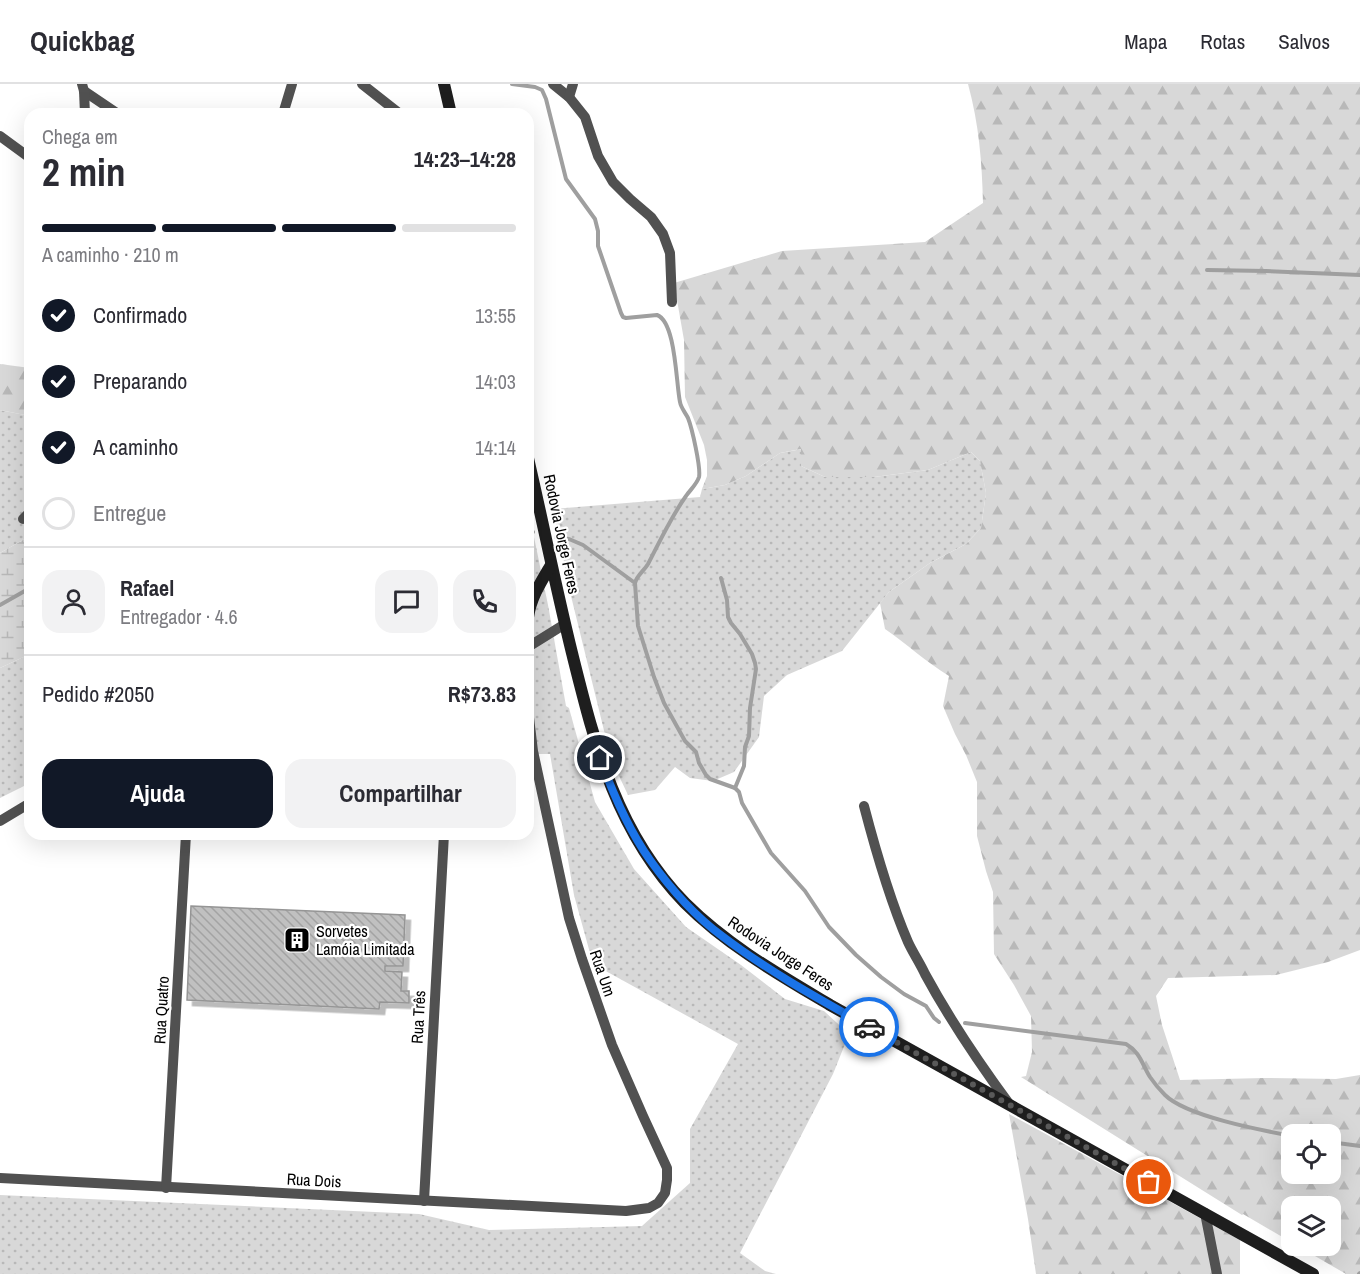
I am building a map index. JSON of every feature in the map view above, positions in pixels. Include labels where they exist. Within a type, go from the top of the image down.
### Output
[{"type":"main road","points":[[444,84],[450,108]]},
{"type":"main road","name":"Rodovia Jorge Feres","points":[[534,500],[588,717],[613,794],[650,860],[684,902],[720,935],[762,965],[1313,1274]]},
{"type":"main road","points":[[534,595],[551,565]]},
{"type":"street","points":[[286,108],[292,84]]},
{"type":"street","points":[[362,84],[392,108]]},
{"type":"street","points":[[553,84],[585,117],[598,156],[613,182],[651,217],[663,234],[670,253],[672,302]]},
{"type":"street","points":[[568,97],[573,84]]},
{"type":"street","points":[[83,88],[85,108]]},
{"type":"street","points":[[83,88],[110,108]]},
{"type":"street","points":[[0,136],[24,154]]},
{"type":"street","points":[[534,643],[565,624]]},
{"type":"street","name":"Rua Um","points":[[534,756],[572,928],[582,959],[612,1045],[667,1167],[668,1180],[665,1193],[658,1203],[649,1208],[626,1211]]},
{"type":"street","points":[[864,806],[891,896],[909,943],[947,1014],[1010,1105]]},
{"type":"street","points":[[0,821],[24,807]]},
{"type":"street","name":"Rua Quatro","points":[[166,1188],[186,840]]},
{"type":"street","name":"Rua Três","points":[[424,1201],[444,840]]},
{"type":"street","name":"Rua Dois","points":[[0,1178],[626,1211]]},
{"type":"street","points":[[1205,1214],[1217,1274]]},
{"type":"green space","points":[[968,84],[1360,84],[1360,950],[1328,962],[1276,975],[1168,978],[1156,996],[1162,1025],[1180,1080],[1336,1079],[1360,1075],[1360,1274],[1346,1274],[1315,1256],[1341,1256],[1341,1196],[1281,1196],[1281,1236],[1242,1215],[1021,1077],[1026,1076],[1032,1052],[1031,1016],[994,954],[993,892],[977,836],[977,782],[943,706],[949,676],[885,629],[880,603],[889,592],[930,563],[966,544],[981,528],[986,493],[980,461],[971,452],[928,470],[874,477],[825,477],[801,466],[801,449],[780,453],[746,476],[725,485],[702,489],[707,476],[707,460],[704,445],[685,397],[684,340],[674,283],[782,251],[925,242],[983,203],[975,114]]},
{"type":"green space","points":[[0,364],[24,367],[24,415],[0,410]]},
{"type":"green space","points":[[0,410],[24,415],[24,539],[0,553]]},
{"type":"green space","points":[[802,449],[801,466],[825,477],[874,477],[928,470],[971,452],[980,461],[986,493],[981,528],[966,544],[930,563],[889,592],[842,651],[787,675],[764,696],[759,737],[734,772],[713,781],[690,778],[675,767],[655,790],[628,795],[611,759],[571,596],[553,509],[700,497],[702,489],[725,485],[746,476],[780,453]]},
{"type":"green space","points":[[534,537],[566,706],[569,708],[595,802],[634,869],[686,927],[785,999],[824,1011],[849,1034],[833,1074],[740,1253],[765,1271],[776,1274],[0,1274],[0,1195],[419,1214],[489,1230],[642,1226],[690,1183],[690,1129],[738,1044],[593,964],[574,895],[550,754],[534,754]]},
{"type":"green space","points":[[24,539],[24,657],[0,668],[0,553]]},
{"type":"green space","points":[[24,657],[24,786],[0,798],[0,668]]},
{"type":"green space","points":[[1009,1114],[1240,1240],[1240,1274],[1036,1274]]},
{"type":"building","name":"Sorvetes Lamóia Limitada","points":[[191,906],[405,915],[403,966],[385,966],[385,971],[402,972],[401,991],[409,991],[409,1003],[380,1002],[379,1009],[187,1000]]},
{"type":"waterway","points":[[512,84],[542,90],[566,179],[595,219],[598,246],[623,317],[657,315],[663,320],[672,341],[680,402],[692,430],[699,477],[675,512],[648,564],[635,583],[638,626],[664,703],[685,741],[696,752],[706,775],[739,792],[742,803],[771,853],[805,891],[829,927],[881,977],[904,994],[926,1006],[939,1022]]},
{"type":"waterway","points":[[1207,270],[1360,275]]},
{"type":"waterway","points":[[556,537],[583,545],[635,583]]},
{"type":"waterway","points":[[721,578],[727,600],[728,617],[752,654],[756,669],[744,766],[735,788]]},
{"type":"waterway","points":[[0,605],[24,591]]},
{"type":"waterway","points":[[965,1023],[1126,1044],[1138,1055],[1157,1086],[1175,1103],[1206,1116],[1281,1134]]},
{"type":"waterway","points":[[1341,1143],[1360,1146]]},
{"type":"way so far","points":[[869,1027],[1149,1182]]},
{"type":"place","name":"Sorvetes Lamóia Limitada","points":[[297,940]]},
{"type":"route","points":[[600,758],[613,794],[630,828],[650,860],[684,902],[720,935],[762,965],[869,1027]]}]
